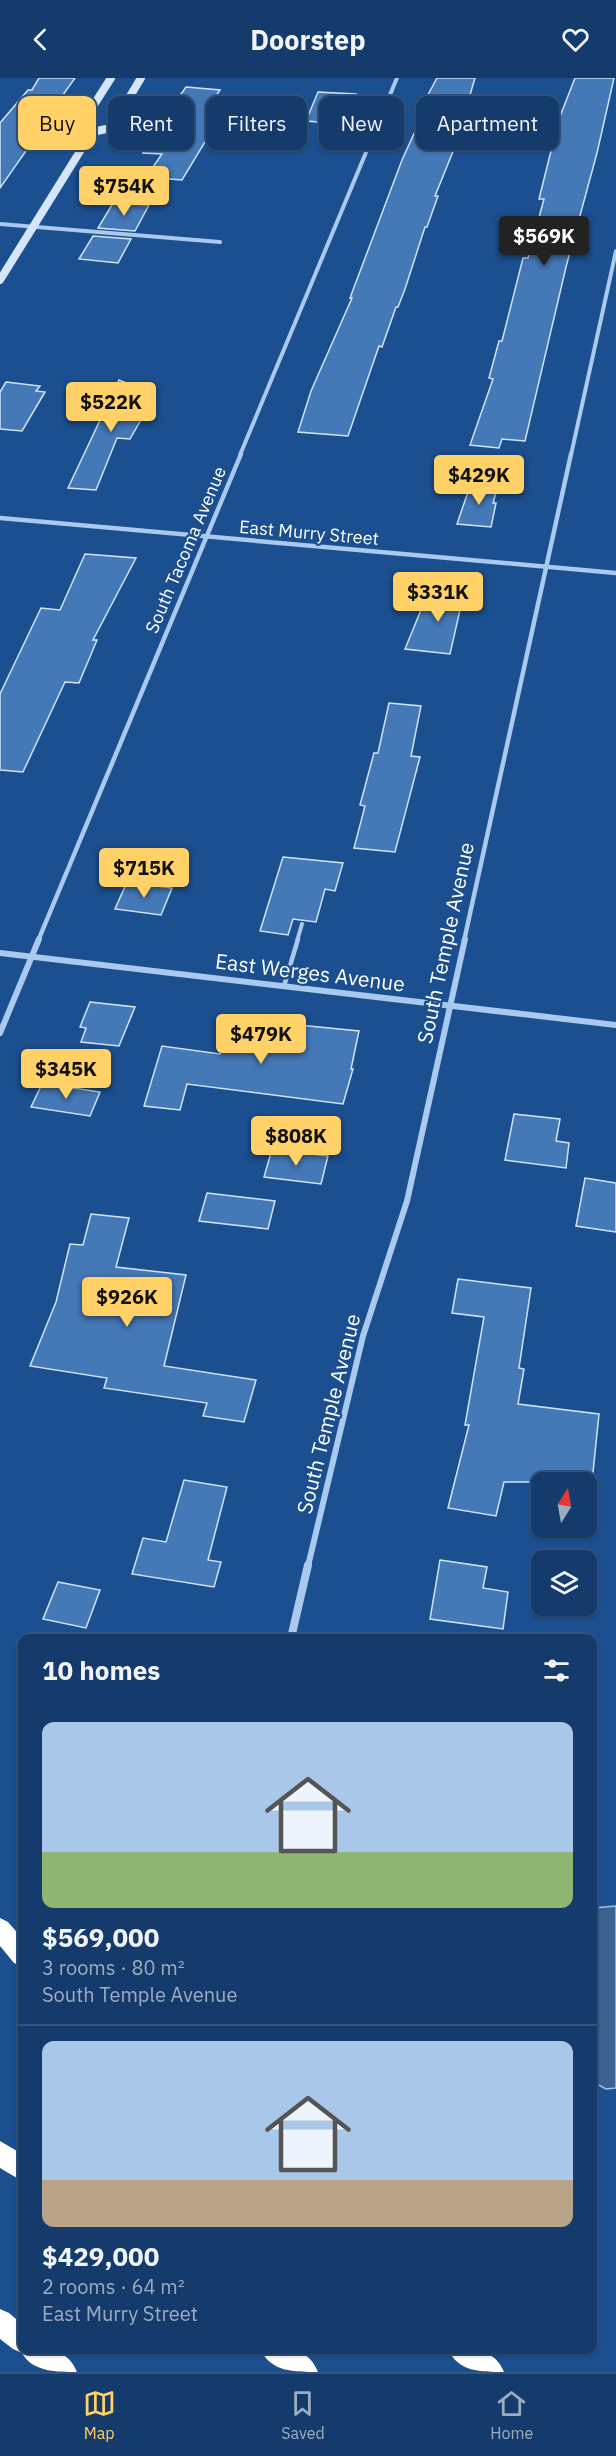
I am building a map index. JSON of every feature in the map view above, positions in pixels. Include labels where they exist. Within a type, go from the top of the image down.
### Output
[{"type":"highway","points":[[0,1929],[18,1950]]},
{"type":"highway","points":[[0,2153],[18,2166]]},
{"type":"highway","points":[[0,2322],[18,2337]]},
{"type":"highway","points":[[41,2354],[64,2372]]},
{"type":"highway","points":[[280,2354],[305,2372]]},
{"type":"highway","points":[[468,2354],[491,2372]]},
{"type":"main road","points":[[96,102],[111,78]]},
{"type":"main road","points":[[96,131],[111,128],[141,78]]},
{"type":"main road","points":[[0,280],[81,150]]},
{"type":"street","name":"South Tacoma Avenue","points":[[0,1033],[397,78]]},
{"type":"street","points":[[0,224],[220,242]]},
{"type":"street","name":"South Temple Avenue","points":[[292,1634],[363,1336],[407,1201],[616,251]]},
{"type":"street","name":"East Murry Street","points":[[0,518],[616,573]]},
{"type":"street","name":"East Werges Avenue","points":[[0,953],[616,1025]]},
{"type":"lane","points":[[285,986],[302,924]]},
{"type":"water","points":[[616,1906],[616,2088],[606,2089],[597,2084],[597,1908]]},
{"type":"building","points":[[39,78],[75,78],[62,96],[23,96],[28,90],[32,90]]},
{"type":"building","points":[[437,78],[475,78],[470,96],[427,96]]},
{"type":"building","points":[[575,78],[614,78],[525,441],[502,439],[499,448],[470,445],[493,379],[489,378],[499,341],[502,341],[523,258],[528,258],[544,199],[539,199],[551,150],[559,150],[559,119]]},
{"type":"building","points":[[186,87],[220,90],[216,96],[206,96],[206,140],[182,180],[146,177],[162,154],[143,153],[145,150],[194,150],[194,96],[180,96]]},
{"type":"building","points":[[318,92],[356,94],[355,96],[319,96],[319,122],[307,121]]},
{"type":"building","points":[[18,102],[18,150],[27,150],[0,188],[0,123]]},
{"type":"building","points":[[416,129],[416,150],[454,150],[435,196],[438,196],[427,227],[425,227],[405,289],[382,347],[379,346],[348,436],[298,432],[311,391],[352,298],[350,298],[402,160]]},
{"type":"building","points":[[113,203],[149,205],[135,231],[98,228]]},
{"type":"building","points":[[93,236],[131,239],[118,263],[79,259]]},
{"type":"building","points":[[119,380],[138,388],[136,393],[155,395],[130,439],[117,438],[96,490],[68,488]]},
{"type":"building","points":[[6,382],[40,386],[36,391],[45,392],[22,431],[0,429],[0,392]]},
{"type":"building","points":[[471,483],[498,486],[493,503],[496,503],[491,527],[457,524]]},
{"type":"building","points":[[85,554],[136,558],[93,640],[97,640],[79,683],[65,682],[23,772],[0,770],[0,694],[41,608],[60,610]]},
{"type":"building","points":[[440,586],[465,588],[450,654],[405,649],[423,605],[435,606]]},
{"type":"building","points":[[389,703],[421,706],[411,756],[420,757],[395,852],[354,848],[365,806],[360,805],[374,753],[378,753]]},
{"type":"building","points":[[283,857],[343,863],[335,891],[325,889],[316,922],[293,919],[288,935],[260,931]]},
{"type":"building","points":[[127,882],[172,888],[161,915],[115,909]]},
{"type":"building","points":[[90,1002],[135,1007],[119,1046],[81,1042],[86,1028],[80,1027]]},
{"type":"building","points":[[229,1024],[287,1031],[289,1024],[359,1031],[351,1069],[353,1069],[343,1104],[187,1084],[180,1110],[144,1106],[162,1046],[220,1054]]},
{"type":"building","points":[[42,1084],[100,1092],[90,1116],[31,1107]]},
{"type":"building","points":[[514,1114],[560,1119],[556,1141],[569,1143],[566,1168],[505,1160]]},
{"type":"building","points":[[272,1149],[328,1156],[321,1184],[264,1177]]},
{"type":"building","points":[[585,1178],[616,1183],[616,1232],[576,1226]]},
{"type":"building","points":[[207,1193],[275,1201],[268,1229],[199,1221]]},
{"type":"building","points":[[91,1214],[129,1218],[116,1267],[186,1275],[164,1366],[256,1380],[244,1422],[203,1416],[207,1403],[104,1388],[107,1378],[30,1366],[56,1302],[70,1244],[83,1245]]},
{"type":"building","points":[[458,1279],[531,1288],[519,1368],[524,1369],[518,1404],[599,1414],[593,1472],[531,1472],[531,1482],[504,1482],[496,1516],[448,1508],[469,1425],[465,1425],[484,1317],[452,1313]]},
{"type":"building","points":[[184,1480],[227,1487],[208,1560],[221,1562],[214,1587],[132,1574],[143,1538],[166,1542]]},
{"type":"building","points":[[440,1560],[487,1567],[483,1588],[508,1592],[503,1629],[430,1619]]},
{"type":"building","points":[[58,1582],[100,1590],[86,1628],[43,1619]]}]
